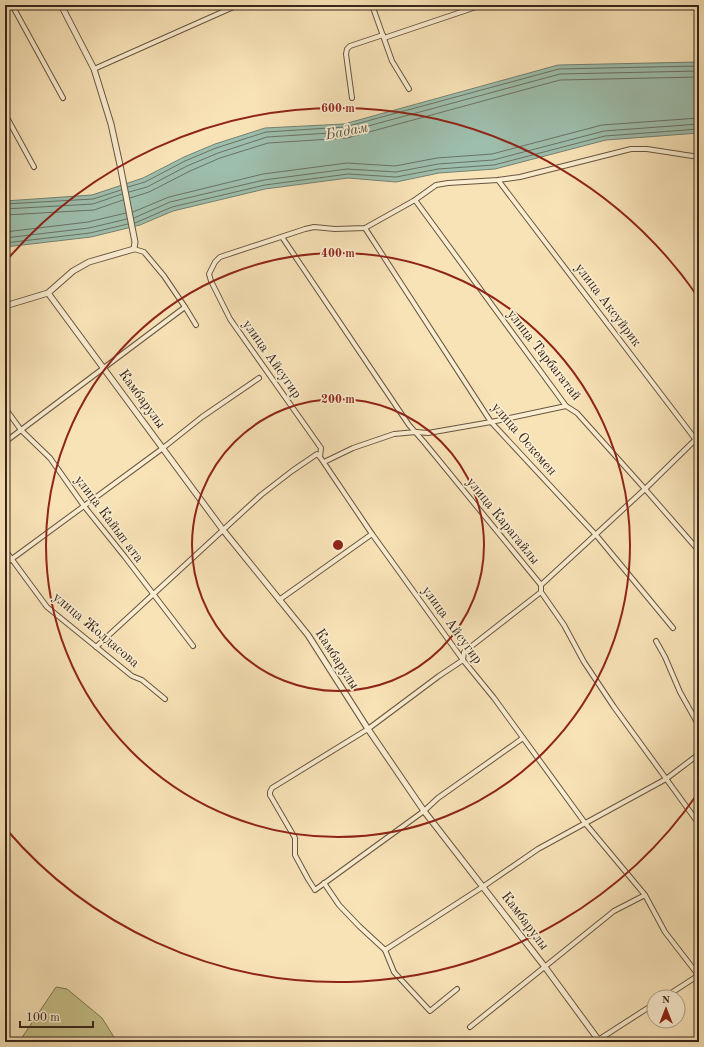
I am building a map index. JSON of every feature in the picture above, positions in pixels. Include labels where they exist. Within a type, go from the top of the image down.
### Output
[{"type":"street","points":[[12,5],[63,98]]},
{"type":"street","points":[[61,5],[94,69],[111,124],[135,242],[134,249]]},
{"type":"street","points":[[94,69],[238,5]]},
{"type":"street","points":[[372,5],[392,61],[409,89]]},
{"type":"street","points":[[352,98],[346,54],[350,46],[482,5]]},
{"type":"street","points":[[5,114],[34,167]]},
{"type":"street","points":[[282,237],[314,227],[335,229],[365,228],[415,200],[436,185],[520,177],[632,149],[647,148],[664,150],[699,157]]},
{"type":"street","name":"улица Аксуйрик","points":[[498,180],[699,444]]},
{"type":"street","name":"улица Тарбагатай","points":[[415,200],[566,406],[577,413],[646,489],[699,551]]},
{"type":"street","name":"улица Оскемен","points":[[365,228],[491,422],[596,535],[673,628]]},
{"type":"street","name":"улица Айсугир","points":[[282,237],[220,257],[215,262],[209,274],[230,319],[321,448],[320,457],[372,534],[463,660],[494,698],[585,823],[645,894],[665,932],[699,976]]},
{"type":"street","name":"улица Карагайлы","points":[[282,237],[409,425],[541,585],[541,592]]},
{"type":"street","points":[[5,306],[48,292],[73,270],[89,262],[134,249],[144,252],[164,276],[196,325]]},
{"type":"street","name":"Камбарулы","points":[[48,292],[222,530],[308,635],[368,729],[424,811],[484,886],[545,967],[598,1042]]},
{"type":"street","points":[[5,442],[185,307]]},
{"type":"street","points":[[5,564],[163,448],[202,417],[259,378]]},
{"type":"street","points":[[324,462],[353,448],[394,434],[416,432],[428,433],[491,422],[566,406]]},
{"type":"street","name":"улица Кайып ата","points":[[5,408],[21,430],[50,458],[84,506],[193,646]]},
{"type":"street","points":[[541,585],[646,489],[696,439]]},
{"type":"street","points":[[96,647],[261,495],[317,454],[320,457]]},
{"type":"street","points":[[279,600],[372,534]]},
{"type":"street","name":"улица Жолдасова","points":[[5,550],[47,607],[132,676],[142,680],[165,699]]},
{"type":"street","points":[[523,738],[438,798],[424,811],[315,890],[295,855],[295,838],[270,795],[272,788],[368,729],[463,660],[464,652],[541,592],[564,625],[584,662],[614,707],[699,824]]},
{"type":"street","points":[[656,641],[665,657],[680,692],[699,726]]},
{"type":"street","points":[[385,950],[538,849],[666,779],[699,754]]},
{"type":"street","points":[[324,883],[339,905],[385,950],[394,972],[430,1011],[457,989]]},
{"type":"street","points":[[470,1027],[614,911],[645,894]]},
{"type":"street","points":[[678,989],[699,976]]},
{"type":"street","points":[[598,1042],[646,1009]]},
{"type":"shaded area","points":[[56,987],[67,989],[102,1018],[117,1042],[19,1042]]},
{"type":"water","name":"Бадам","points":[[699,62],[699,133],[606,140],[495,169],[439,173],[396,182],[348,178],[265,189],[173,211],[140,225],[91,237],[5,247],[5,201],[92,195],[143,178],[184,157],[215,144],[265,128],[344,124],[558,65]]}]
